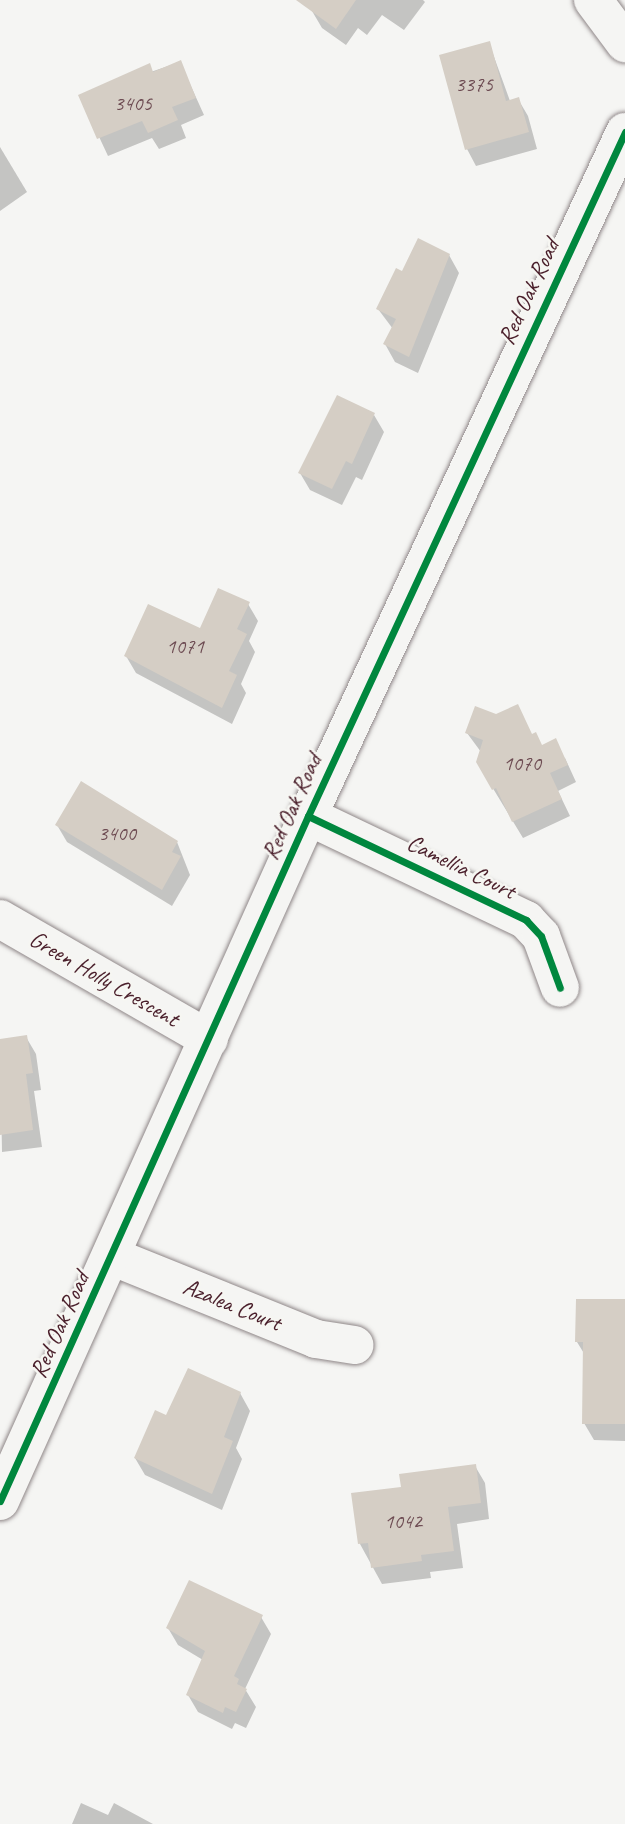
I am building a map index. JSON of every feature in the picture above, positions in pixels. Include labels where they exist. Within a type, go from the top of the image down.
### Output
[{"type":"street","points":[[593,0],[625,43]]},
{"type":"street","name":"Red Oak Road","points":[[0,1501],[309,816],[625,132]]},
{"type":"street","name":"Camellia Court","points":[[309,816],[526,920],[545,943],[561,988]]},
{"type":"street","name":"Green Holly Crescent","points":[[0,919],[209,1039]]},
{"type":"street","name":"Azalea Court","points":[[111,1256],[316,1339],[355,1345]]},
{"type":"building","points":[[296,0],[356,0],[336,29]]},
{"type":"building","points":[[490,41],[506,101],[519,97],[529,132],[465,150],[439,55]]},
{"type":"building","points":[[181,60],[196,98],[172,107],[178,120],[148,133],[142,121],[97,139],[78,95],[150,63],[153,72]]},
{"type":"building","points":[[418,238],[450,254],[409,357],[383,344],[396,319],[376,309],[396,268],[402,271]]},
{"type":"building","points":[[337,395],[375,413],[352,464],[346,461],[332,489],[298,473]]},
{"type":"building","points":[[218,588],[250,602],[237,629],[247,634],[229,671],[237,675],[222,708],[124,656],[148,604],[200,628]]},
{"type":"building","points":[[518,704],[532,734],[536,732],[542,745],[556,738],[568,765],[550,773],[562,799],[512,822],[496,788],[492,790],[476,762],[483,740],[465,733],[475,706],[496,714]]},
{"type":"building","points":[[81,781],[178,841],[172,852],[181,856],[162,890],[55,825]]},
{"type":"building","points":[[27,1035],[33,1073],[26,1074],[33,1130],[0,1135],[0,1039]]},
{"type":"building","points":[[576,1299],[625,1299],[625,1424],[582,1424],[583,1342],[575,1342]]},
{"type":"building","points":[[188,1368],[241,1392],[224,1437],[233,1441],[212,1494],[134,1458],[155,1410],[166,1415]]},
{"type":"building","points":[[476,1464],[481,1503],[448,1507],[454,1551],[421,1555],[422,1561],[371,1568],[368,1543],[358,1544],[351,1493],[401,1487],[399,1474]]},
{"type":"building","points":[[189,1580],[263,1615],[234,1676],[239,1679],[237,1684],[247,1689],[236,1712],[225,1707],[223,1713],[186,1695],[205,1651],[166,1628]]},
{"type":"cycle path","points":[[0,1501],[308,816],[625,132]]},
{"type":"cycle path","points":[[308,816],[526,920],[541,936],[560,988]]}]
